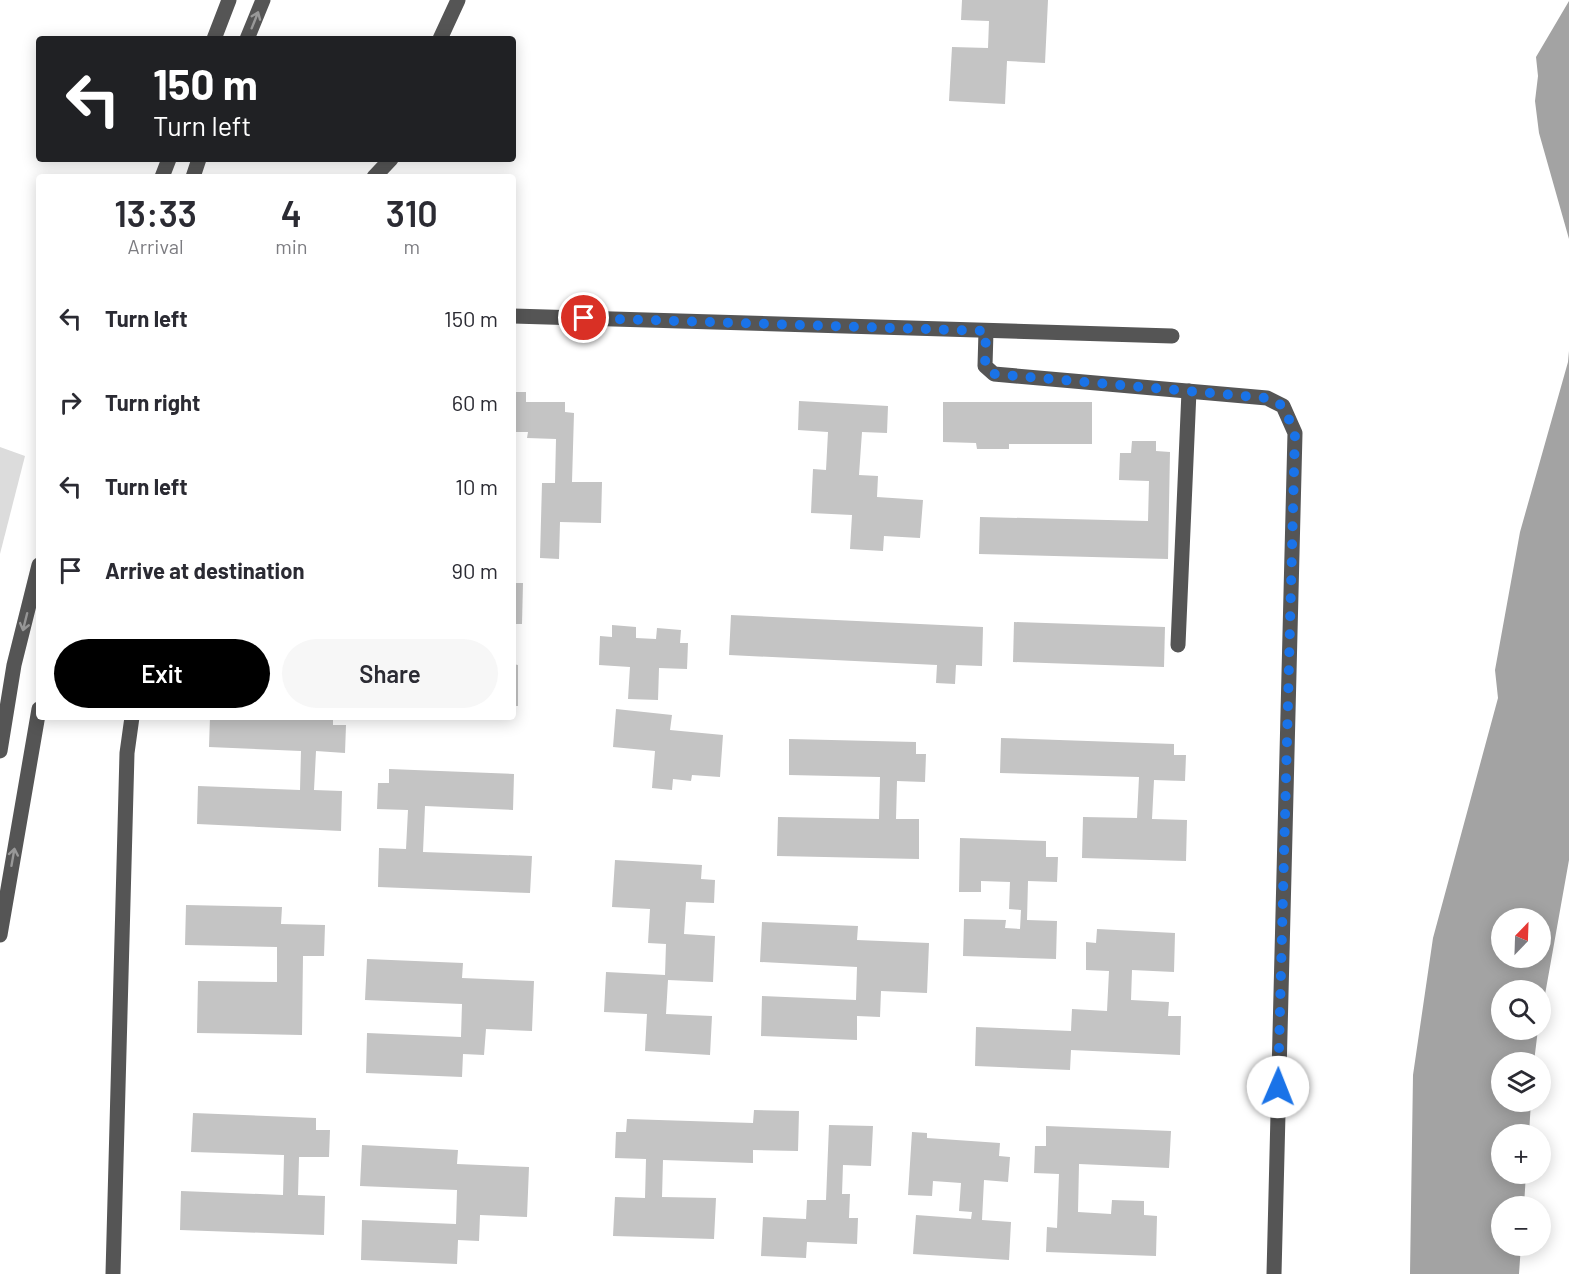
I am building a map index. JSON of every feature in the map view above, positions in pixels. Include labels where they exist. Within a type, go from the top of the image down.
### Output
[{"type":"street","points":[[215,36],[229,0]]},
{"type":"street","points":[[248,36],[263,0]]},
{"type":"street","points":[[441,36],[458,0]]},
{"type":"street","points":[[377,174],[388,162]]},
{"type":"street","points":[[516,316],[1172,336]]},
{"type":"street","points":[[986,331],[985,366],[994,374],[1267,398],[1283,406],[1295,433],[1274,1274]]},
{"type":"street","points":[[1178,645],[1189,391]]},
{"type":"street","points":[[0,751],[14,665],[36,577]]},
{"type":"street","points":[[0,935],[37,720]]},
{"type":"street","points":[[113,1274],[127,753],[132,720]]},
{"type":"shaded area","points":[[1569,1],[1569,239],[1539,133],[1535,101],[1538,76],[1536,57]]},
{"type":"shaded area","points":[[1569,351],[1569,860],[1551,961],[1551,908],[1491,908],[1491,968],[1550,968],[1548,980],[1491,980],[1491,1040],[1537,1040],[1535,1052],[1491,1052],[1491,1112],[1530,1112],[1530,1124],[1491,1124],[1491,1184],[1525,1184],[1525,1196],[1491,1196],[1491,1256],[1520,1256],[1519,1274],[1410,1274],[1413,1075],[1433,938],[1498,698],[1495,670],[1520,532],[1568,362]]},
{"type":"shaded area","points":[[0,447],[25,456],[0,554]]},
{"type":"building","points":[[962,0],[1048,0],[1045,63],[1007,61],[1005,104],[949,101],[952,47],[988,48],[989,21],[961,20]]},
{"type":"building","points":[[516,392],[526,392],[526,402],[565,402],[565,412],[574,413],[572,482],[602,482],[601,523],[560,522],[559,559],[540,558],[542,483],[555,483],[556,439],[527,438],[528,432],[516,432]]},
{"type":"building","points":[[799,401],[888,406],[887,433],[862,432],[859,475],[878,476],[877,497],[923,500],[920,538],[884,536],[883,551],[850,549],[852,515],[811,513],[813,469],[826,470],[828,432],[798,430]]},
{"type":"building","points":[[943,402],[1092,402],[1092,444],[1009,444],[1009,449],[977,449],[976,443],[943,442]]},
{"type":"building","points":[[1132,441],[1156,441],[1156,451],[1170,452],[1168,559],[979,554],[980,517],[1148,521],[1149,481],[1119,480],[1120,453],[1131,453]]},
{"type":"building","points":[[516,583],[523,583],[522,624],[516,624]]},
{"type":"building","points":[[731,615],[983,627],[982,666],[956,665],[955,684],[936,683],[937,665],[729,655]]},
{"type":"building","points":[[1014,622],[1165,627],[1164,667],[1013,662]]},
{"type":"building","points":[[612,625],[636,627],[636,638],[656,639],[657,628],[681,630],[680,643],[688,643],[687,669],[659,668],[658,700],[628,699],[630,667],[599,665],[600,636],[612,637]]},
{"type":"building","points":[[516,665],[518,665],[518,706],[516,706]]},
{"type":"building","points":[[616,709],[672,715],[670,730],[723,735],[720,777],[692,775],[691,781],[673,779],[672,790],[652,788],[655,751],[613,747]]},
{"type":"building","points":[[210,720],[333,720],[333,725],[346,725],[345,753],[316,751],[314,790],[342,791],[341,831],[197,824],[198,786],[300,790],[301,751],[209,747]]},
{"type":"building","points":[[1001,738],[1174,744],[1174,755],[1186,755],[1185,781],[1154,780],[1152,819],[1187,820],[1186,861],[1082,858],[1083,817],[1137,818],[1139,777],[1000,773]]},
{"type":"building","points":[[789,739],[916,742],[916,754],[926,754],[925,782],[897,781],[896,819],[919,819],[919,859],[777,856],[778,817],[879,819],[880,777],[789,775]]},
{"type":"building","points":[[389,769],[514,774],[513,810],[425,806],[423,852],[532,856],[530,893],[378,887],[379,848],[406,849],[408,810],[377,809],[378,783],[389,783]]},
{"type":"building","points":[[960,838],[1046,841],[1046,857],[1058,857],[1057,882],[1028,881],[1027,920],[1057,921],[1056,959],[963,956],[964,919],[1006,920],[1005,928],[1020,929],[1021,910],[1009,909],[1010,882],[981,881],[981,892],[959,892]]},
{"type":"building","points":[[615,860],[702,865],[701,879],[715,880],[714,903],[686,902],[684,934],[715,936],[713,982],[668,980],[666,1014],[712,1016],[710,1055],[645,1051],[647,1014],[604,1012],[606,972],[665,975],[666,944],[648,943],[650,909],[612,907]]},
{"type":"building","points":[[186,905],[282,907],[281,924],[325,925],[324,956],[303,956],[302,1035],[197,1033],[198,981],[277,982],[277,947],[185,945]]},
{"type":"building","points":[[762,922],[858,926],[857,940],[929,943],[927,993],[881,991],[880,1017],[857,1016],[857,1040],[761,1036],[762,996],[856,1000],[857,967],[760,962]]},
{"type":"building","points":[[1097,929],[1175,933],[1174,972],[1132,970],[1131,1000],[1169,1002],[1168,1016],[1181,1016],[1180,1055],[1071,1050],[1070,1070],[975,1066],[976,1027],[1071,1031],[1072,1009],[1107,1011],[1109,971],[1086,970],[1086,942],[1096,943]]},
{"type":"building","points":[[367,959],[463,963],[462,978],[534,981],[532,1031],[486,1029],[484,1055],[463,1054],[462,1077],[366,1073],[367,1033],[461,1037],[462,1004],[365,1000]]},
{"type":"building","points":[[754,1110],[799,1111],[798,1151],[753,1150],[753,1163],[663,1160],[662,1197],[716,1198],[714,1239],[613,1236],[615,1197],[645,1198],[646,1159],[615,1158],[616,1132],[626,1132],[627,1119],[753,1123]]},
{"type":"building","points":[[193,1113],[316,1118],[316,1130],[330,1130],[329,1157],[299,1157],[298,1195],[325,1196],[324,1235],[180,1230],[181,1191],[283,1195],[284,1155],[191,1152]]},
{"type":"building","points":[[829,1125],[873,1126],[871,1166],[843,1165],[842,1194],[850,1194],[849,1218],[858,1218],[857,1244],[807,1242],[806,1258],[761,1256],[763,1217],[806,1219],[807,1200],[826,1200]]},
{"type":"building","points":[[1046,1126],[1171,1131],[1169,1168],[1079,1164],[1078,1212],[1111,1214],[1112,1200],[1144,1201],[1144,1215],[1157,1216],[1156,1256],[1046,1252],[1047,1227],[1057,1228],[1059,1174],[1034,1173],[1035,1146],[1046,1146]]},
{"type":"building","points":[[912,1132],[927,1133],[927,1138],[1000,1143],[999,1156],[1010,1157],[1008,1182],[984,1180],[982,1220],[1011,1222],[1009,1260],[913,1254],[916,1215],[971,1219],[972,1212],[959,1211],[961,1183],[933,1181],[932,1196],[908,1195]]},
{"type":"building","points":[[362,1145],[458,1150],[457,1164],[529,1167],[527,1217],[480,1215],[479,1241],[458,1240],[457,1264],[361,1260],[362,1220],[456,1224],[457,1190],[360,1186]]},
{"type":"route","points":[[584,318],[986,331],[985,366],[994,374],[1267,398],[1283,406],[1295,433],[1278,1087]]}]
